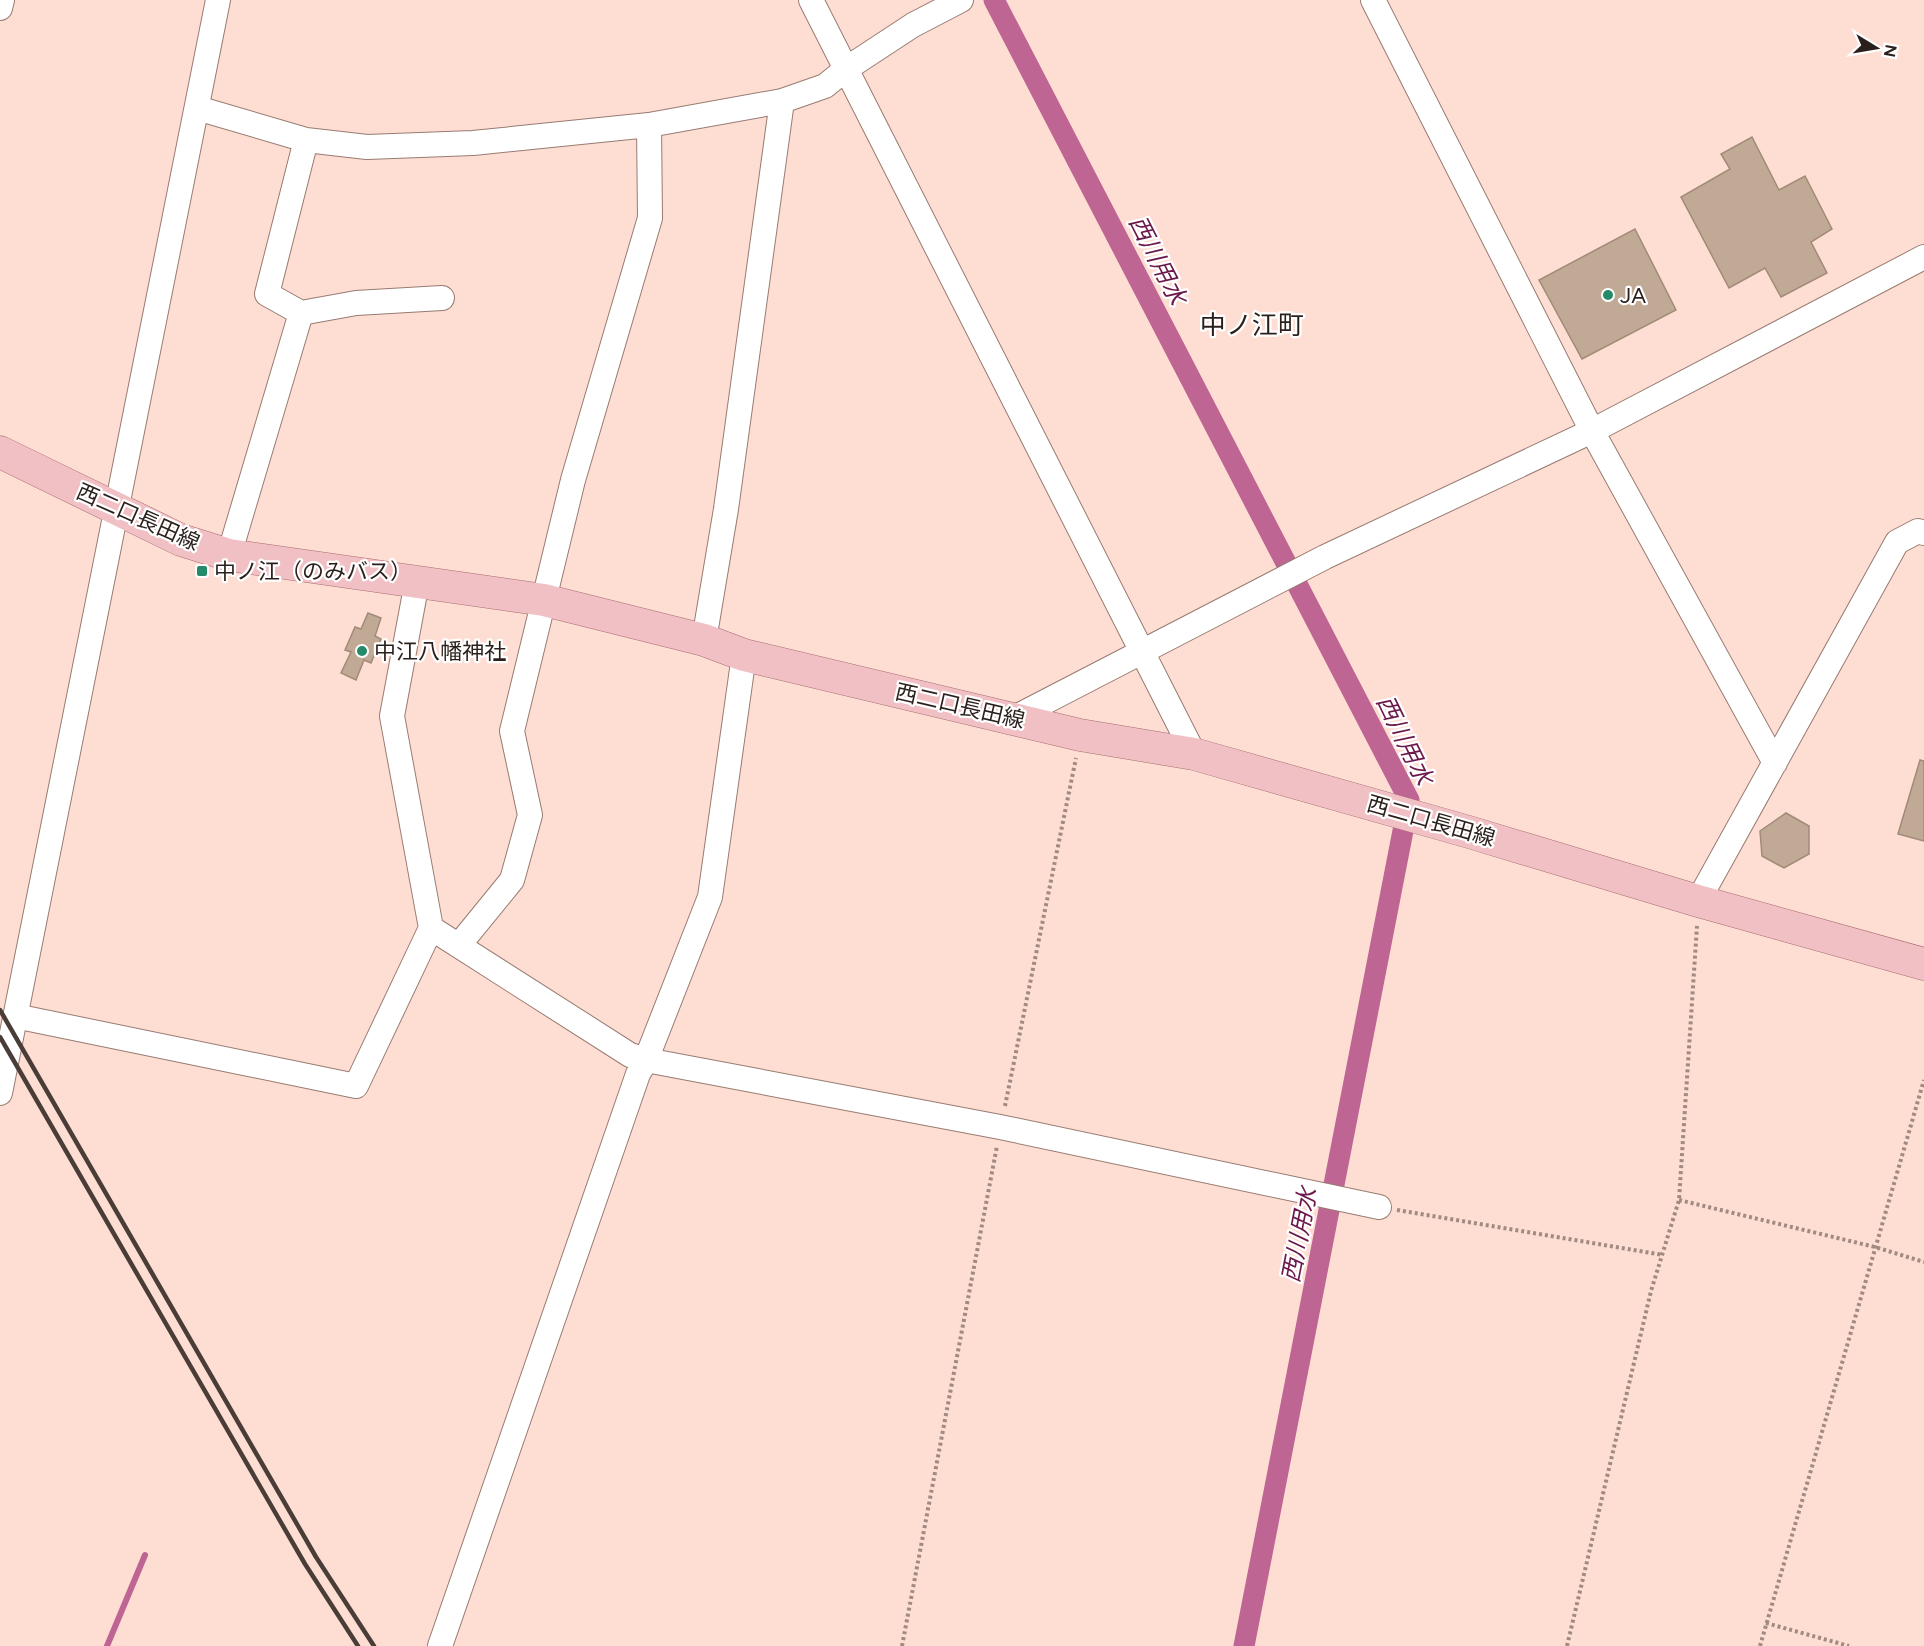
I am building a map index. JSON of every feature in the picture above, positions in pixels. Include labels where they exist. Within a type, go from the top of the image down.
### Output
[{"type":"main road","name":"西二口長田線","points":[[0,452],[181,540],[229,555],[544,600],[704,640],[744,655],[1080,735],[1194,754],[1469,832],[1698,902],[1924,964]]},
{"type":"street","points":[[0,8],[2,0]]},
{"type":"street","points":[[0,1094],[218,0]]},
{"type":"street","points":[[811,0],[1194,754]]},
{"type":"street","points":[[196,108],[306,141],[367,147],[473,143],[649,125],[782,101],[825,87],[846,69],[913,25],[961,0]]},
{"type":"street","points":[[1373,0],[1592,431],[1775,763]]},
{"type":"street","points":[[704,640],[726,509],[782,101]]},
{"type":"street","points":[[459,945],[512,880],[530,815],[512,731],[573,480],[650,218],[649,125]]},
{"type":"street","points":[[306,141],[267,294],[301,314],[356,303],[442,298]]},
{"type":"street","points":[[1014,718],[1325,557],[1592,431],[1924,257]]},
{"type":"street","points":[[229,555],[301,314]]},
{"type":"street","points":[[1698,902],[1896,542],[1918,531],[1924,533]]},
{"type":"street","points":[[15,1016],[356,1086],[431,928],[392,716],[417,582]]},
{"type":"street","points":[[440,1646],[638,1074],[646,1060],[710,897],[744,655]]},
{"type":"street","points":[[431,928],[630,1055],[646,1060],[1000,1127],[1379,1207]]},
{"type":"path","points":[[902,1646],[1000,1127],[1080,735]]},
{"type":"path","points":[[1567,1646],[1651,1291],[1679,1200],[1698,902]]},
{"type":"path","points":[[1760,1646],[1924,1080]]},
{"type":"path","points":[[1679,1200],[1924,1262]]},
{"type":"path","points":[[1379,1207],[1663,1255]]},
{"type":"path","points":[[1766,1623],[1849,1646]]},
{"type":"building","points":[[1752,137],[1779,190],[1805,176],[1832,229],[1811,242],[1827,273],[1781,297],[1765,268],[1729,288],[1681,197],[1730,169],[1721,154]]},
{"type":"building","name":"JA","points":[[1635,229],[1676,310],[1582,359],[1539,280]]},
{"type":"building","name":"中江八幡神社","points":[[368,613],[381,618],[375,636],[381,639],[371,663],[364,660],[356,680],[341,673],[351,652],[345,650],[355,627],[361,629]]},
{"type":"building","points":[[1920,760],[1924,761],[1924,841],[1898,834]]},
{"type":"building","points":[[1786,813],[1809,826],[1809,854],[1784,868],[1762,856],[1760,831]]},
{"type":"waterway","name":"西川用水","points":[[994,0],[1409,800],[1244,1646]]},
{"type":"waterway","points":[[107,1646],[145,1555]]},
{"type":"railway","points":[[0,1010],[316,1557],[374,1646]]},
{"type":"railway","points":[[0,1037],[305,1564],[358,1646]]},
{"type":"place","name":"JA","points":[[1608,295]]},
{"type":"place","name":"中ノ江（のみバス）","points":[[202,571]]},
{"type":"place","name":"中江八幡神社","points":[[362,651]]},
{"type":"district","name":"中ノ江町","points":[[1252,325]]}]
